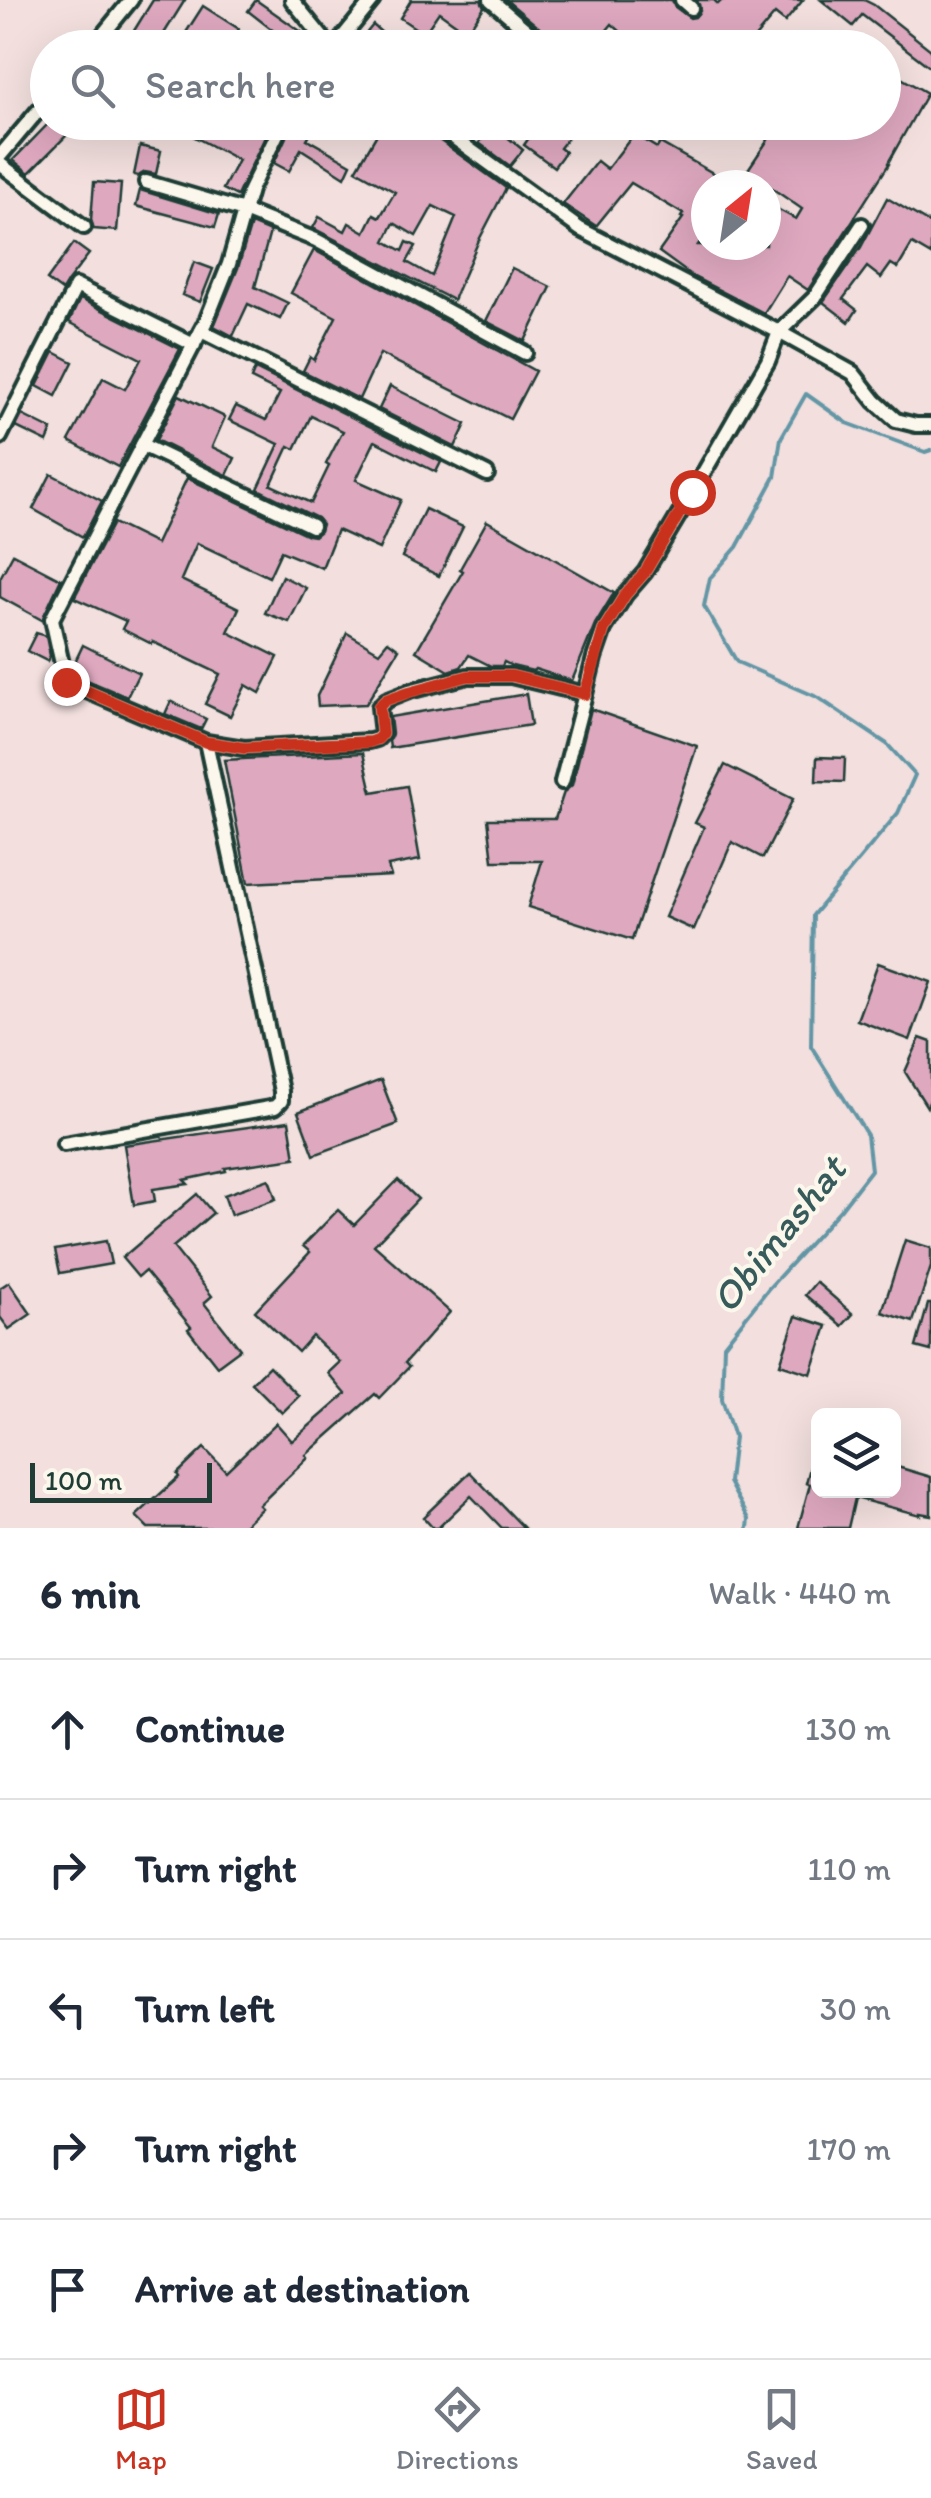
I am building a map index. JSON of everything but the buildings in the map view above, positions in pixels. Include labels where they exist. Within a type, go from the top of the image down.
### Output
[{"type":"street","points":[[107,30],[131,0]]},
{"type":"street","points":[[292,0],[318,30]]},
{"type":"street","points":[[348,30],[373,0]]},
{"type":"street","points":[[490,0],[526,30]]},
{"type":"street","points":[[0,156],[30,121]]},
{"type":"street","points":[[275,140],[250,190],[229,264],[197,338],[52,620],[66,682],[206,742],[244,748],[370,742],[382,734],[379,706],[386,700],[468,676],[512,676],[585,694]]},
{"type":"street","points":[[457,140],[580,230],[853,373],[896,420],[931,425]]},
{"type":"street","points":[[0,164],[84,226]]},
{"type":"street","points":[[146,182],[244,211],[316,240],[525,353]]},
{"type":"street","points":[[562,782],[604,629],[645,572],[768,361],[779,332],[815,296],[862,225]]},
{"type":"street","points":[[0,437],[76,286],[197,338],[487,474]]},
{"type":"street","points":[[142,445],[312,526]]},
{"type":"street","points":[[64,1144],[275,1107],[281,1100],[206,742]]},
{"type":"waterway","name":"Obimashat","points":[[748,1528],[749,1519],[729,1482],[734,1437],[722,1399],[724,1345],[871,1170],[867,1135],[811,1046],[813,915],[898,813],[915,775],[887,744],[817,697],[737,662],[704,606],[710,578],[737,547],[775,477],[781,438],[806,394],[847,423],[925,452],[931,450]]},
{"type":"route","points":[[66,682],[206,742],[244,748],[370,742],[382,734],[379,706],[386,700],[468,676],[512,676],[585,694],[604,629],[645,572],[692,492]]}]
